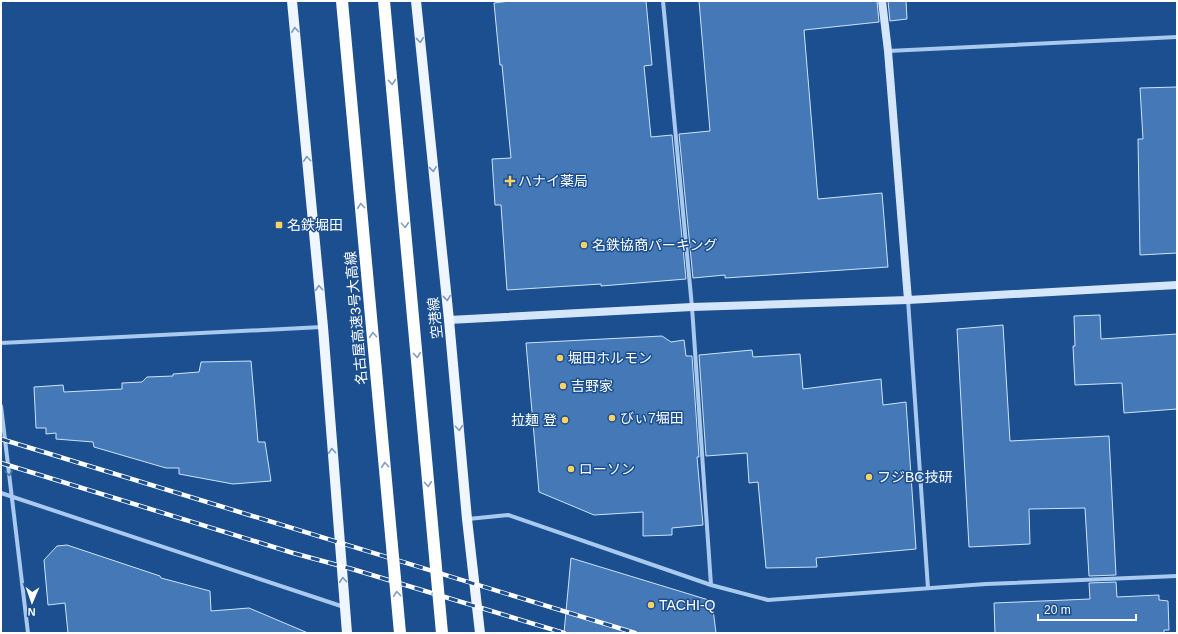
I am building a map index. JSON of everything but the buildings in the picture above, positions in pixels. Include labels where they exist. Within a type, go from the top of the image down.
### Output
[{"type":"highway","name":"名古屋高速3号大高線","points":[[342,1],[400,633]]},
{"type":"highway","points":[[384,1],[442,633]]},
{"type":"main road","points":[[292,1],[322,327],[347,633]]},
{"type":"main road","name":"空港線","points":[[416,1],[449,320],[467,519],[480,633]]},
{"type":"street","points":[[663,1],[692,307],[711,585]]},
{"type":"street","points":[[882,1],[888,51],[908,300],[928,588]]},
{"type":"street","points":[[888,51],[1177,37]]},
{"type":"street","points":[[449,320],[692,307],[908,300],[1177,285]]},
{"type":"street","points":[[1,343],[322,327]]},
{"type":"street","points":[[1,406],[28,633]]},
{"type":"street","points":[[1,493],[345,607]]},
{"type":"street","points":[[467,519],[508,515],[711,585],[768,600],[994,583],[1177,576]]},
{"type":"railway","points":[[1,439],[635,633]]},
{"type":"railway","points":[[1,463],[293,553],[352,569],[564,633]]},
{"type":"place","name":"ハナイ薬局","points":[[510,181]]},
{"type":"place","name":"名鉄堀田","points":[[279,225]]},
{"type":"place","name":"名鉄協商パーキング","points":[[584,245]]},
{"type":"place","name":"堀田ホルモン","points":[[560,358]]},
{"type":"place","name":"吉野家","points":[[563,386]]},
{"type":"place","name":"びぃ7堀田","points":[[612,418]]},
{"type":"place","name":"拉麺 登","points":[[565,420]]},
{"type":"place","name":"ローソン","points":[[571,469]]},
{"type":"place","name":"フジBC技研","points":[[869,477]]},
{"type":"place","name":"TACHI-Q","points":[[651,605]]}]
